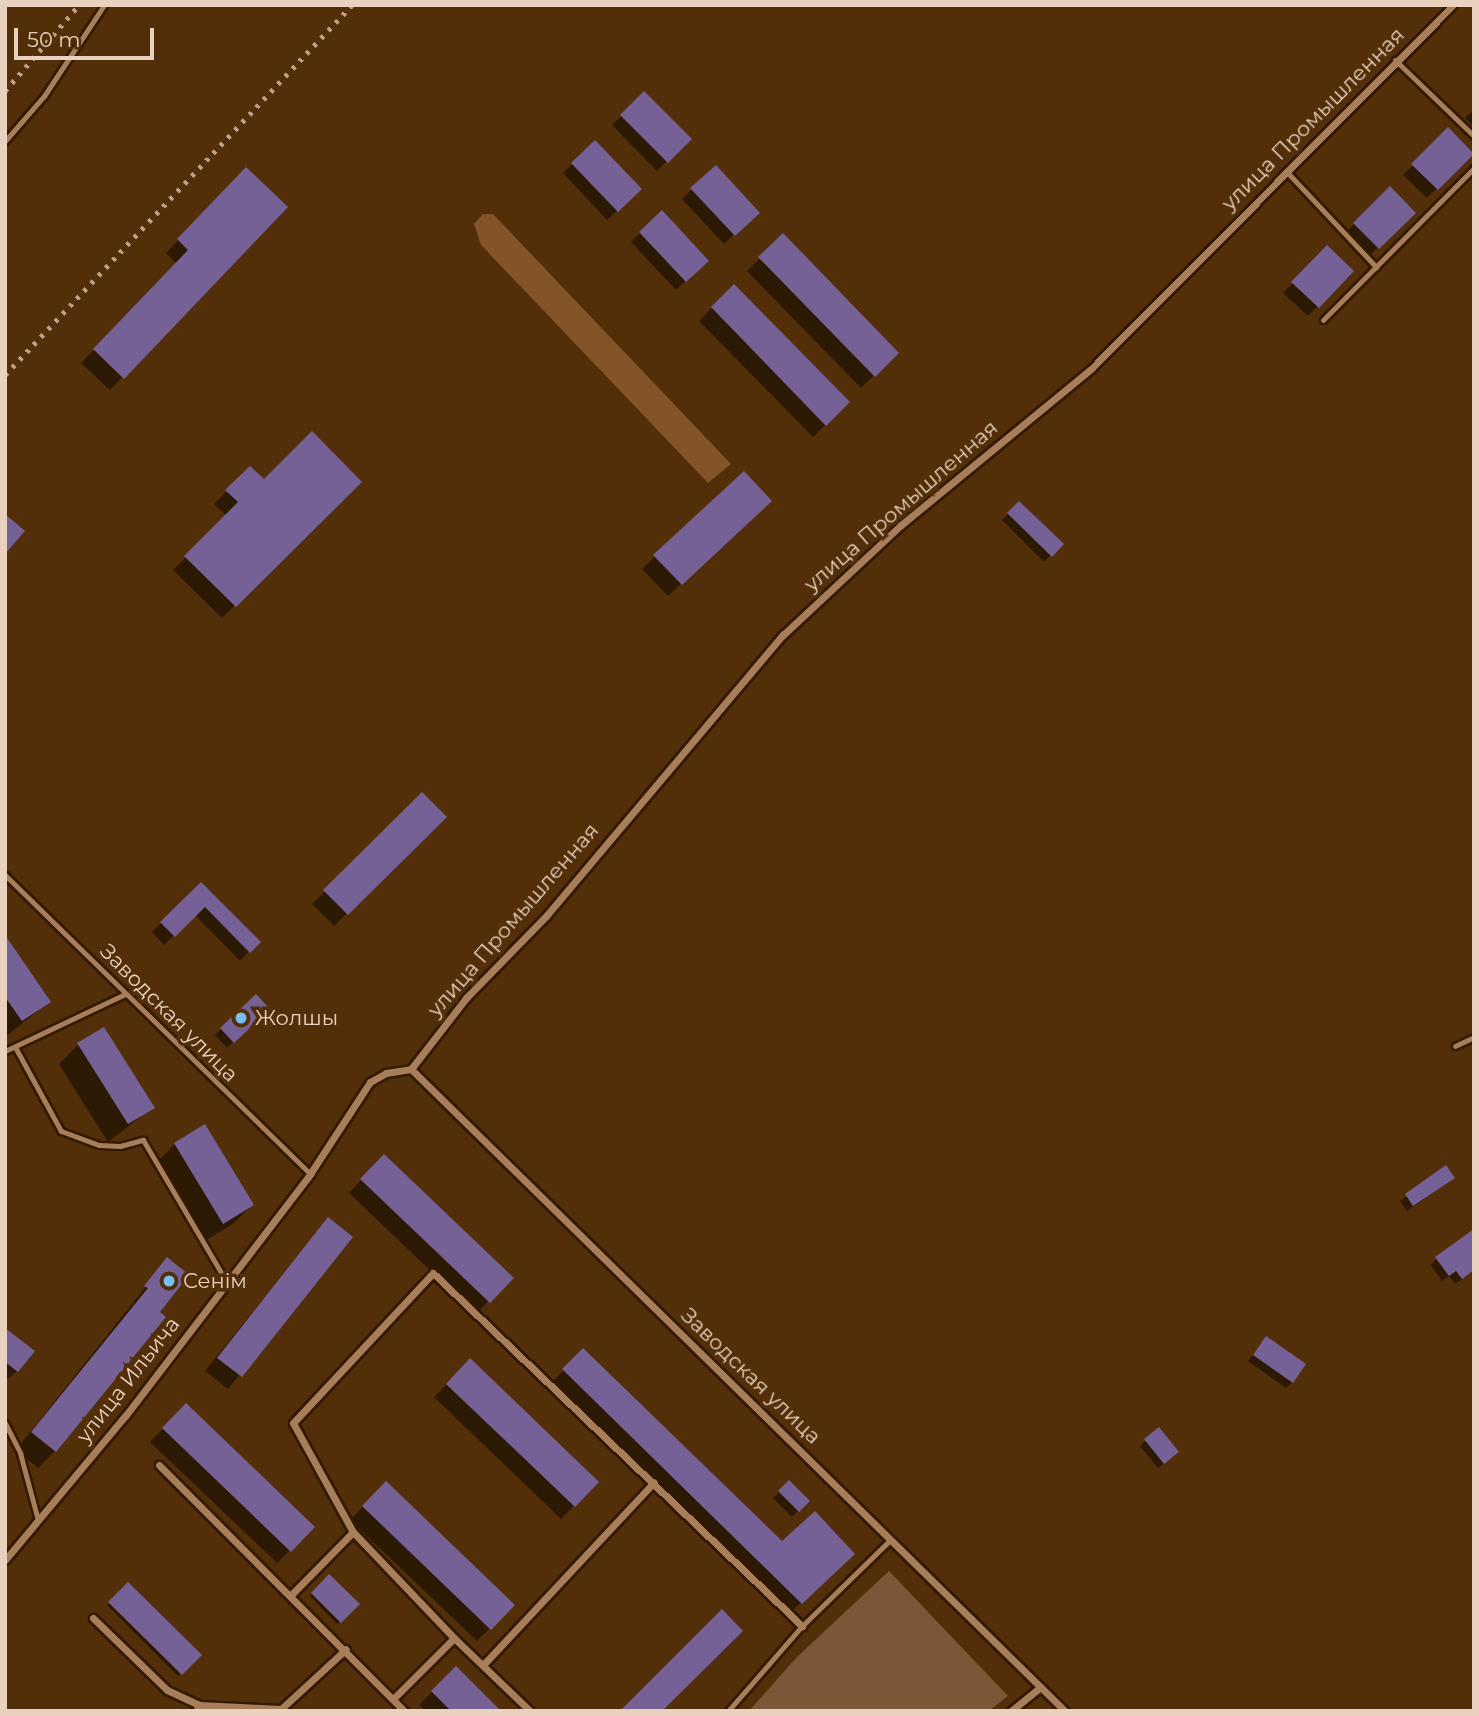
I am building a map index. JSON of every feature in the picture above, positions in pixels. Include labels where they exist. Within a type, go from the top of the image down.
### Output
[{"type":"street","name":"улица Промышленная","points":[[411,1069],[466,998],[546,916],[783,635],[920,508],[1091,369],[1395,60],[1453,5]]},
{"type":"street","name":"улица Ильича","points":[[5,1560],[126,1415],[310,1174],[370,1082],[386,1073],[411,1069]]},
{"type":"street","name":"Заводская улица","points":[[411,1069],[1065,1711]]},
{"type":"street","points":[[530,1711],[454,1638],[353,1532],[293,1423],[433,1273],[802,1626]]},
{"type":"street","points":[[159,1465],[346,1649],[404,1711]]},
{"type":"street","points":[[483,1665],[654,1482]]},
{"type":"street","points":[[291,1595],[353,1532]]},
{"type":"street","points":[[93,1618],[166,1690],[198,1708],[281,1710],[346,1649]]},
{"type":"street","points":[[393,1699],[454,1638]]},
{"type":"street","points":[[1011,1711],[1041,1687]]},
{"type":"lane","points":[[5,141],[44,96],[104,5]]},
{"type":"lane","points":[[1395,60],[1474,136]]},
{"type":"lane","points":[[1324,320],[1474,168]]},
{"type":"lane","points":[[1286,171],[1376,267]]},
{"type":"lane","name":"Заводская улица","points":[[5,875],[310,1174]]},
{"type":"lane","points":[[5,1051],[125,994]]},
{"type":"lane","points":[[1455,1046],[1474,1037]]},
{"type":"lane","points":[[15,1047],[61,1131],[99,1145],[143,1140],[226,1281]]},
{"type":"lane","points":[[5,1423],[20,1453],[38,1520]]},
{"type":"lane","points":[[729,1711],[802,1626],[891,1539]]},
{"type":"shaded area","points":[[483,214],[493,214],[731,464],[708,483],[481,245],[474,224]]},
{"type":"shaded area","points":[[889,1571],[1008,1696],[989,1711],[749,1711],[797,1657]]},
{"type":"building","points":[[644,91],[692,139],[668,163],[620,115]]},
{"type":"building","points":[[1448,127],[1474,154],[1438,190],[1411,164]]},
{"type":"building","points":[[595,140],[642,189],[618,212],[571,163]]},
{"type":"building","points":[[716,165],[760,213],[735,236],[690,188]]},
{"type":"building","points":[[246,167],[288,207],[124,379],[93,349],[188,250],[177,239]]},
{"type":"building","points":[[1390,186],[1416,213],[1379,249],[1353,223]]},
{"type":"building","points":[[662,210],[709,261],[686,282],[639,232]]},
{"type":"building","points":[[783,233],[899,353],[875,377],[758,257]]},
{"type":"building","points":[[1327,245],[1354,271],[1319,308],[1291,282]]},
{"type":"building","points":[[734,284],[850,402],[826,426],[711,307]]},
{"type":"building","points":[[312,431],[362,482],[236,607],[184,556],[238,502],[225,490],[250,466],[264,479]]},
{"type":"building","points":[[744,471],[772,501],[682,585],[653,555]]},
{"type":"building","points":[[1019,501],[1064,544],[1052,557],[1007,513]]},
{"type":"building","points":[[5,514],[25,531],[5,554]]},
{"type":"building","points":[[422,792],[447,817],[348,915],[323,890]]},
{"type":"building","points":[[201,882],[261,942],[250,953],[205,907],[175,937],[160,922]]},
{"type":"building","points":[[5,935],[51,1002],[22,1021],[5,997]]},
{"type":"building","points":[[256,994],[270,1009],[234,1043],[220,1028]]},
{"type":"building","points":[[104,1027],[155,1108],[128,1124],[77,1043]]},
{"type":"building","points":[[205,1124],[254,1205],[223,1224],[174,1143]]},
{"type":"building","points":[[384,1154],[514,1278],[490,1303],[360,1179]]},
{"type":"building","points":[[1446,1165],[1455,1178],[1413,1206],[1405,1194]]},
{"type":"building","points":[[328,1217],[353,1237],[242,1377],[217,1358]]},
{"type":"building","points":[[1474,1229],[1474,1270],[1462,1279],[1456,1271],[1449,1276],[1435,1257]]},
{"type":"building","points":[[167,1257],[189,1275],[160,1312],[166,1317],[56,1452],[31,1432],[148,1288],[144,1286]]},
{"type":"building","points":[[5,1328],[35,1351],[18,1372],[5,1362]]},
{"type":"building","points":[[1266,1336],[1306,1364],[1293,1383],[1253,1355]]},
{"type":"building","points":[[583,1348],[782,1541],[815,1511],[855,1554],[802,1604],[562,1369]]},
{"type":"building","points":[[470,1358],[599,1482],[575,1507],[446,1384]]},
{"type":"building","points":[[186,1403],[315,1527],[291,1552],[162,1428]]},
{"type":"building","points":[[1159,1427],[1179,1452],[1164,1464],[1144,1439]]},
{"type":"building","points":[[789,1480],[810,1501],[799,1512],[778,1491]]},
{"type":"building","points":[[386,1481],[515,1605],[491,1630],[362,1506]]},
{"type":"building","points":[[329,1574],[360,1604],[341,1623],[311,1593]]},
{"type":"building","points":[[128,1582],[202,1655],[182,1675],[108,1602]]},
{"type":"building","points":[[722,1609],[743,1631],[662,1711],[620,1711]]},
{"type":"building","points":[[456,1666],[501,1711],[451,1711],[431,1691]]},
{"type":"railway","points":[[5,91],[79,5]]},
{"type":"railway","points":[[5,375],[352,5]]},
{"type":"place","name":"Жолшы","points":[[241,1018]]},
{"type":"place","name":"Сенiм","points":[[169,1281]]}]
